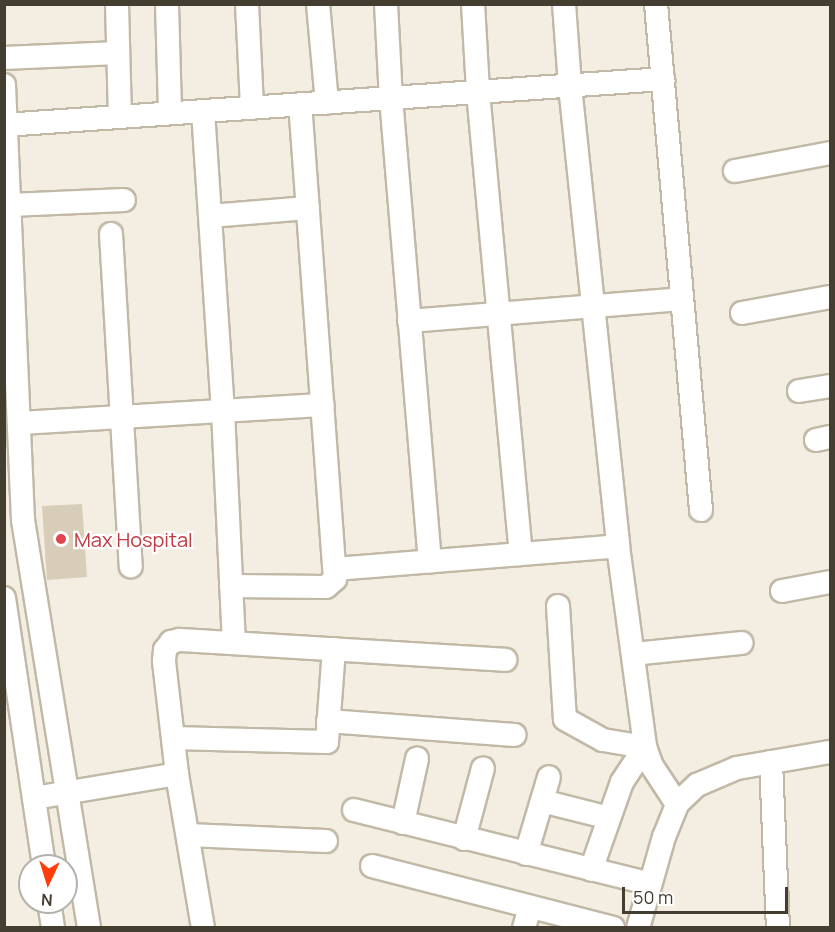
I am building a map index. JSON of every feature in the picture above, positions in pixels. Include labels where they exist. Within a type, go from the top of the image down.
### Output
[{"type":"street","points":[[117,4],[120,117]]},
{"type":"street","points":[[167,4],[170,113]]},
{"type":"street","points":[[247,4],[252,108]]},
{"type":"street","points":[[318,4],[327,103]]},
{"type":"street","points":[[386,4],[391,98],[430,561]]},
{"type":"street","points":[[473,4],[478,92],[521,554]]},
{"type":"street","points":[[564,4],[570,86],[618,546],[645,747],[652,766],[677,804]]},
{"type":"street","points":[[656,4],[701,510]]},
{"type":"street","points":[[4,58],[118,53]]},
{"type":"street","points":[[5,125],[663,79]]},
{"type":"street","points":[[4,85],[20,423],[14,518],[67,792],[88,927]]},
{"type":"street","points":[[231,586],[326,587],[335,579],[300,105]]},
{"type":"street","points":[[203,111],[224,411],[234,644]]},
{"type":"street","points":[[735,171],[831,153]]},
{"type":"street","points":[[10,205],[124,200]]},
{"type":"street","points":[[210,216],[308,208]]},
{"type":"street","points":[[111,234],[131,566]]},
{"type":"street","points":[[742,313],[831,297]]},
{"type":"street","points":[[409,321],[681,299]]},
{"type":"street","points":[[799,391],[831,386]]},
{"type":"street","points":[[20,423],[322,405]]},
{"type":"street","points":[[335,569],[618,546]]},
{"type":"street","points":[[782,591],[831,582]]},
{"type":"street","points":[[4,598],[9,659],[42,854]]},
{"type":"street","points":[[558,606],[565,719],[603,740],[645,747]]},
{"type":"street","points":[[203,927],[177,774],[164,661],[165,650],[171,642],[180,640],[505,660]]},
{"type":"street","points":[[633,654],[741,643]]},
{"type":"street","points":[[173,738],[327,742],[334,649]]},
{"type":"street","points":[[328,721],[514,735]]},
{"type":"street","points":[[591,870],[622,782],[645,747]]},
{"type":"street","points":[[638,927],[677,804],[697,785],[737,768],[831,752]]},
{"type":"street","points":[[403,823],[417,759]]},
{"type":"street","points":[[771,762],[778,927]]},
{"type":"street","points":[[464,838],[483,768]]},
{"type":"street","points":[[34,798],[177,774]]},
{"type":"street","points":[[526,854],[549,777]]},
{"type":"street","points":[[542,801],[609,818]]},
{"type":"street","points":[[354,810],[650,884]]},
{"type":"street","points":[[188,835],[327,841]]},
{"type":"street","points":[[372,866],[527,917],[613,927]]},
{"type":"building","points":[[82,504],[87,577],[47,580],[42,506]]},
{"type":"place","name":"Max Hospital","points":[[61,539]]}]
